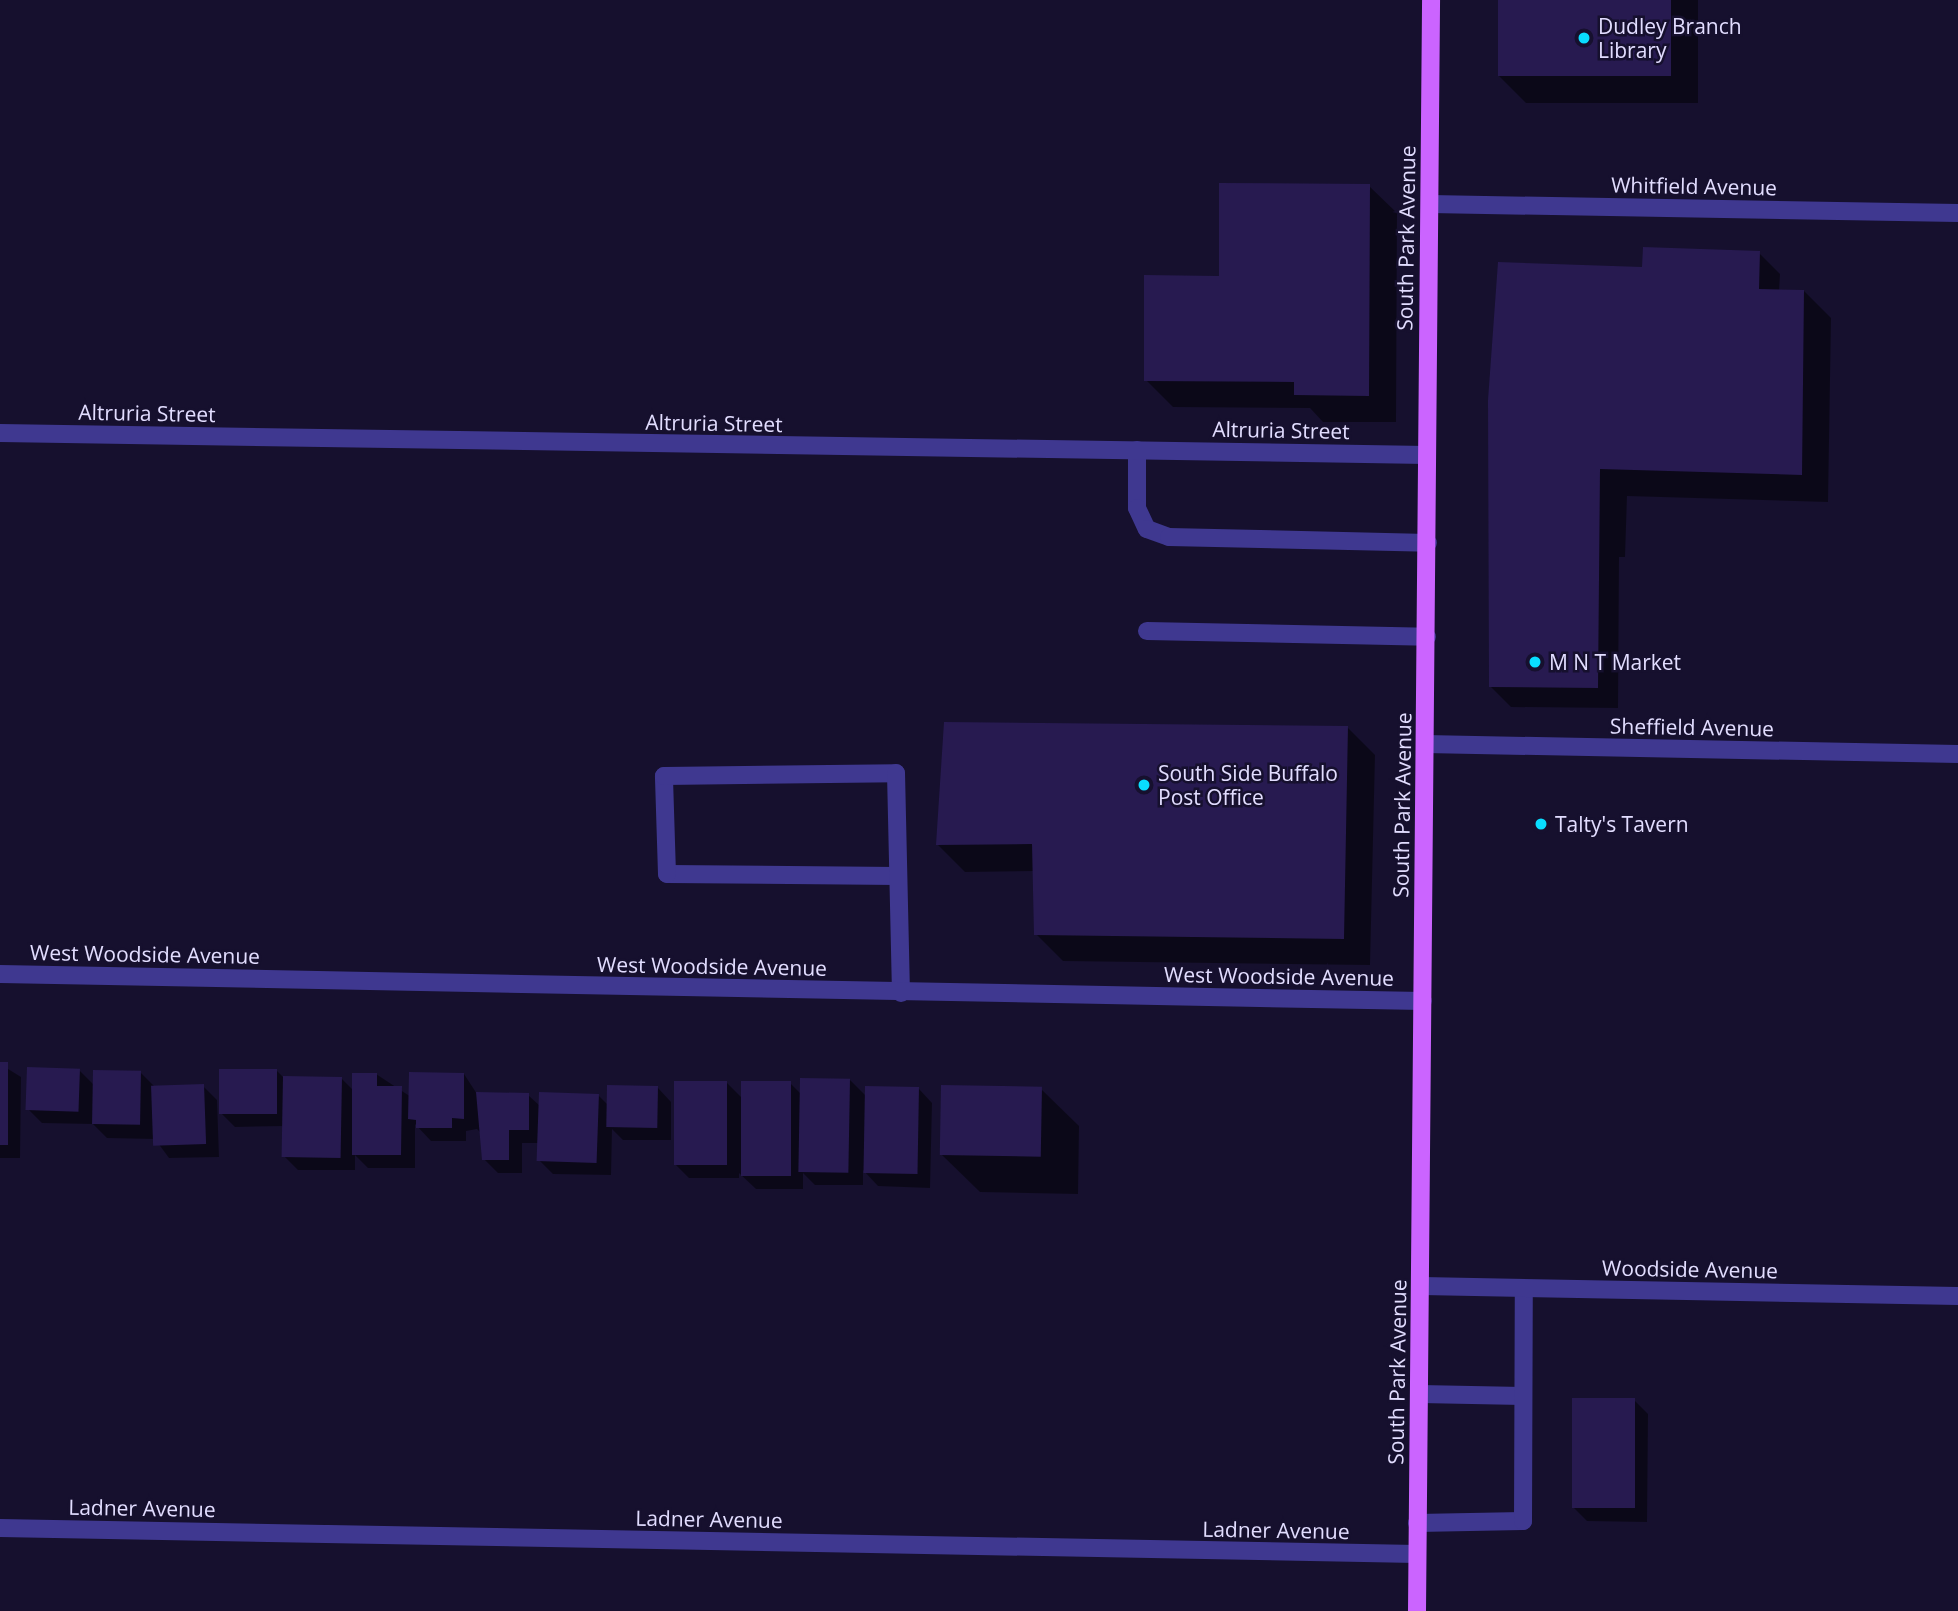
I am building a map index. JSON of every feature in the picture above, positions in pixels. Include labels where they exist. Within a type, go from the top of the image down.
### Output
[{"type":"main road","name":"South Park Avenue","points":[[1417,1611],[1422,1286],[1431,0]]},
{"type":"street","name":"Whitfield Avenue","points":[[1430,204],[1958,213]]},
{"type":"street","name":"Altruria Street","points":[[0,433],[1427,455]]},
{"type":"street","points":[[1137,450],[1137,508],[1147,529],[1169,537],[1428,543]]},
{"type":"street","points":[[1147,631],[1427,638]]},
{"type":"street","name":"Sheffield Avenue","points":[[1425,744],[1958,754]]},
{"type":"street","points":[[898,876],[667,874],[664,776],[897,773],[901,993]]},
{"type":"street","name":"West Woodside Avenue","points":[[0,974],[1423,1001]]},
{"type":"street","name":"Woodside Avenue","points":[[1422,1286],[1958,1296]]},
{"type":"street","points":[[1417,1523],[1523,1521],[1524,1289]]},
{"type":"street","points":[[1420,1394],[1523,1396]]},
{"type":"street","name":"Ladner Avenue","points":[[0,1528],[1417,1554]]},
{"type":"building","name":"Dudley Branch Library","points":[[1498,0],[1671,0],[1671,76],[1498,76]]},
{"type":"building","points":[[1219,183],[1370,184],[1369,396],[1294,395],[1294,382],[1144,381],[1144,275],[1219,276]]},
{"type":"building","points":[[1643,247],[1760,251],[1759,289],[1804,290],[1802,475],[1600,469],[1598,688],[1489,687],[1488,400],[1498,262],[1642,267]]},
{"type":"building","name":"South Side Buffalo Post Office","points":[[944,722],[1348,726],[1344,939],[1034,935],[1032,844],[936,845]]},
{"type":"building","points":[[0,1062],[8,1062],[8,1145],[0,1145]]},
{"type":"building","points":[[27,1067],[80,1069],[78,1112],[25,1110]]},
{"type":"building","points":[[219,1069],[277,1069],[277,1114],[219,1114]]},
{"type":"building","points":[[93,1070],[141,1071],[140,1125],[92,1124]]},
{"type":"building","points":[[409,1072],[464,1073],[464,1119],[452,1118],[452,1128],[416,1128],[416,1120],[408,1119]]},
{"type":"building","points":[[352,1073],[377,1073],[377,1086],[402,1086],[401,1155],[352,1155]]},
{"type":"building","points":[[283,1076],[342,1077],[341,1158],[282,1157]]},
{"type":"building","points":[[800,1078],[850,1079],[848,1173],[798,1172]]},
{"type":"building","points":[[674,1081],[727,1081],[727,1165],[674,1165]]},
{"type":"building","points":[[741,1081],[791,1081],[791,1176],[741,1176]]},
{"type":"building","points":[[204,1084],[206,1144],[153,1146],[151,1086]]},
{"type":"building","points":[[607,1085],[658,1086],[657,1128],[606,1127]]},
{"type":"building","points":[[941,1085],[1042,1087],[1041,1157],[940,1155]]},
{"type":"building","points":[[865,1086],[919,1087],[917,1174],[863,1173]]},
{"type":"building","points":[[476,1092],[529,1093],[529,1130],[509,1130],[509,1160],[482,1160]]},
{"type":"building","points":[[539,1092],[599,1094],[597,1163],[537,1161]]},
{"type":"building","points":[[1572,1398],[1635,1398],[1635,1508],[1572,1508]]},
{"type":"place","name":"Dudley Branch Library","points":[[1584,38]]},
{"type":"place","name":"M N T Market","points":[[1535,662]]},
{"type":"place","name":"South Side Buffalo Post Office","points":[[1144,785]]},
{"type":"place","name":"Talty's Tavern","points":[[1541,824]]}]
